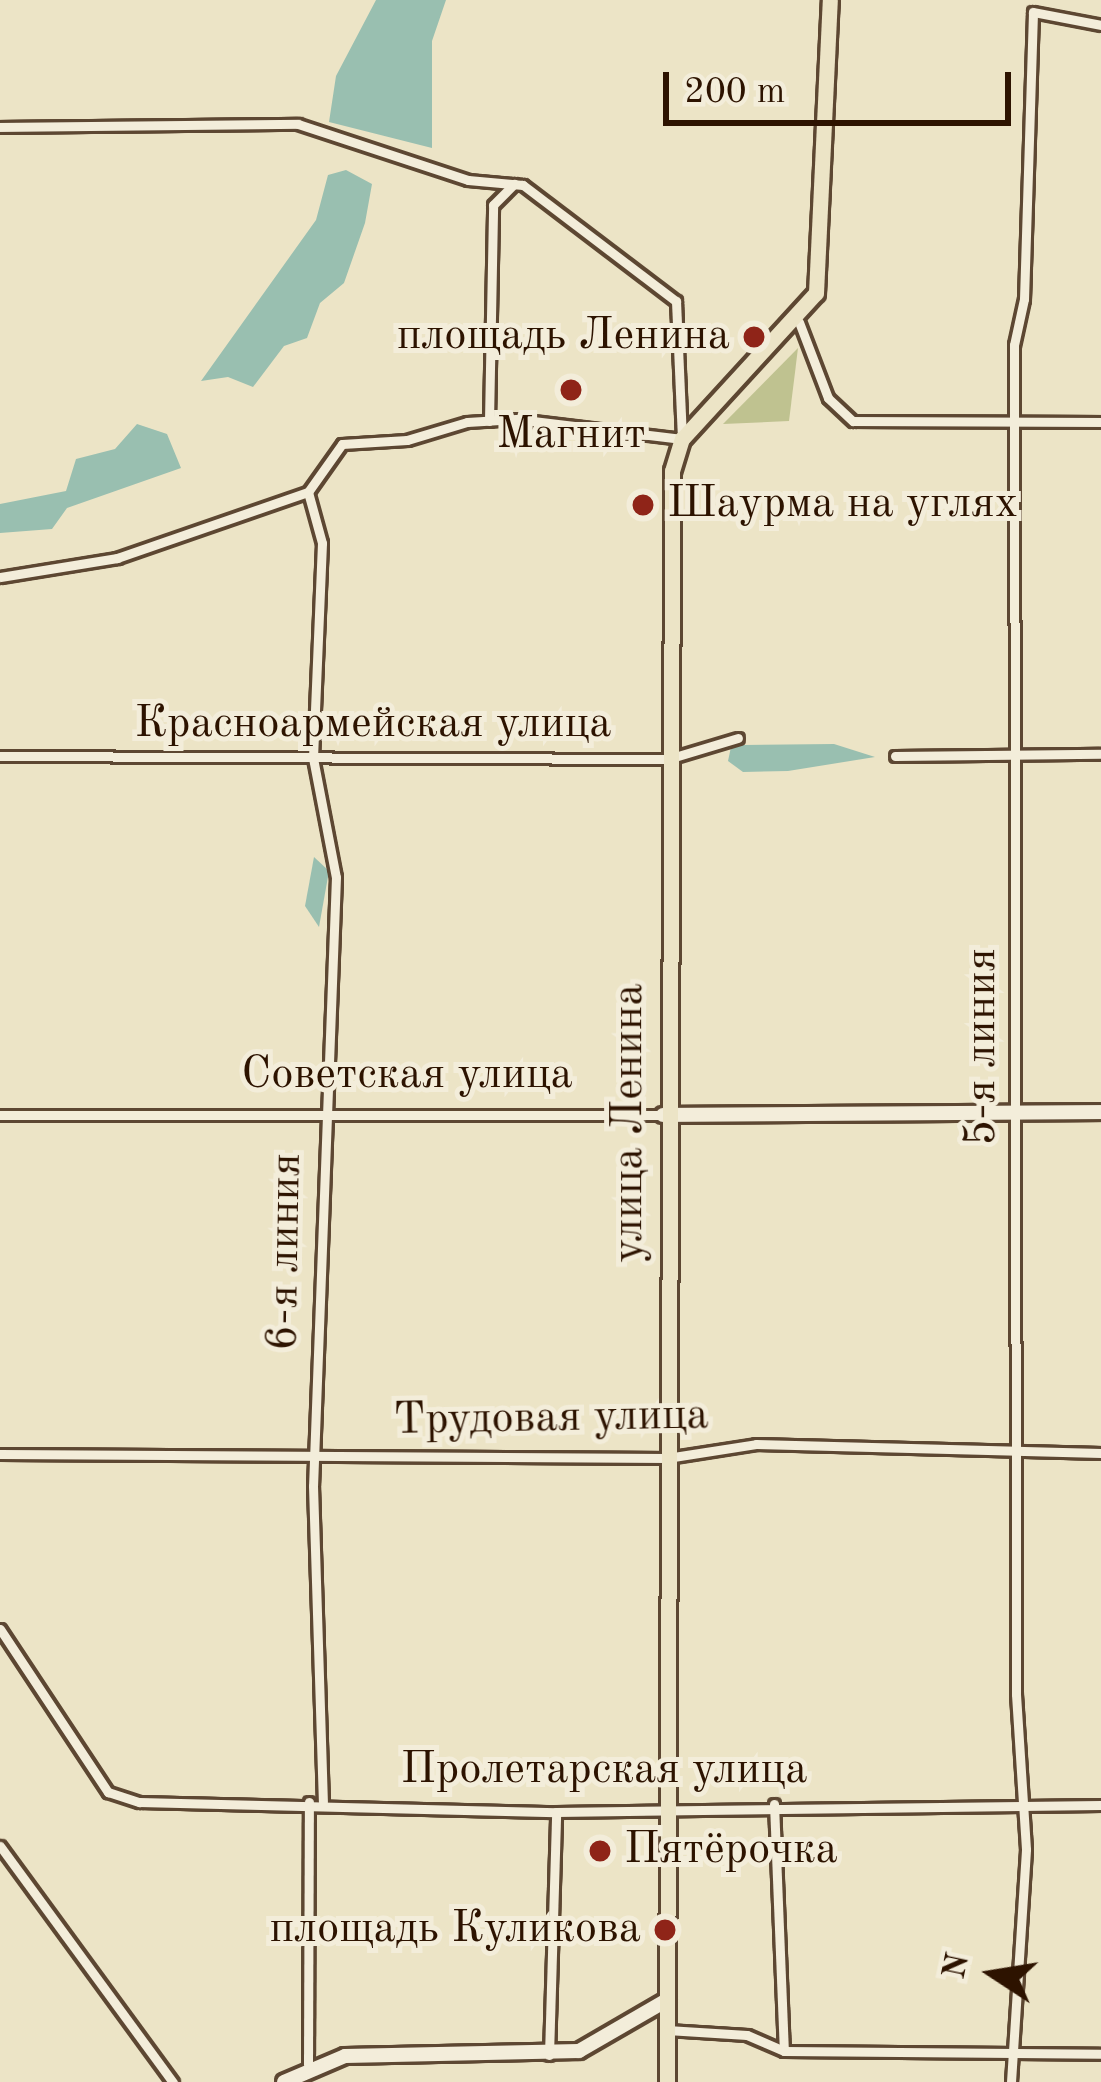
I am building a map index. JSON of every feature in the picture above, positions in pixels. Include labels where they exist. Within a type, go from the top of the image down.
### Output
[{"type":"main road","points":[[682,439],[799,322],[820,269],[830,0]]},
{"type":"main road","name":"улица Ленина","points":[[666,1809],[663,1115],[672,471],[682,439]]},
{"type":"main road","name":"Советская улица","points":[[663,1115],[1101,1112]]},
{"type":"main road","points":[[666,1809],[667,2082]]},
{"type":"main road","points":[[284,2082],[308,2064],[549,2055],[593,2048],[667,2000]]},
{"type":"street","name":"5-я линия","points":[[1011,2082],[1026,1806],[1016,1694],[1021,1454],[1013,424],[1033,12],[1101,25]]},
{"type":"street","points":[[0,127],[298,124],[468,180],[514,184],[676,301],[682,439],[489,422],[342,444],[308,492],[117,558],[0,577]]},
{"type":"street","points":[[489,422],[493,205],[514,184]]},
{"type":"street","points":[[799,322],[828,398],[853,422],[1101,422]]},
{"type":"street","name":"6-я линия","points":[[308,492],[322,543],[313,758],[336,877],[333,1052],[321,1111],[317,1452],[322,1802]]},
{"type":"street","name":"Красноармейская улица","points":[[0,756],[668,759],[738,738]]},
{"type":"street","points":[[895,756],[1101,754]]},
{"type":"street","name":"Советская улица","points":[[0,1114],[663,1115]]},
{"type":"street","name":"Трудовая улица","points":[[0,1454],[317,1452],[667,1458],[756,1444],[1101,1453]]},
{"type":"street","name":"Пролетарская улица","points":[[0,1629],[108,1792],[140,1802],[322,1802],[556,1812],[775,1804],[1101,1805]]},
{"type":"street","points":[[308,2064],[309,1802]]},
{"type":"street","points":[[775,1804],[784,2051]]},
{"type":"street","points":[[549,2055],[556,1812]]},
{"type":"street","points":[[0,1846],[172,2082]]},
{"type":"street","points":[[667,2030],[747,2035],[784,2051],[1101,2054]]},
{"type":"shaded area","points":[[376,0],[446,0],[432,41],[432,148],[329,122],[336,76]]},
{"type":"shaded area","points":[[346,170],[372,184],[365,223],[344,283],[320,303],[307,338],[284,346],[253,387],[228,377],[201,381],[316,220],[328,175]]},
{"type":"shaded area","points":[[798,348],[789,421],[723,424]]},
{"type":"shaded area","points":[[137,424],[167,434],[181,468],[67,508],[52,529],[0,533],[0,504],[66,491],[76,459],[115,449]]},
{"type":"shaded area","points":[[834,744],[875,757],[788,771],[743,772],[728,761],[731,747],[743,745]]},
{"type":"shaded area","points":[[314,857],[329,871],[319,927],[305,906]]},
{"type":"place","name":"площадь Ленина","points":[[754,337]]},
{"type":"place","name":"Магнит","points":[[571,390]]},
{"type":"place","name":"Шаурма на углях","points":[[643,505]]},
{"type":"place","name":"Пятёрочка","points":[[600,1851]]},
{"type":"place","name":"площадь Куликова","points":[[665,1930]]}]
